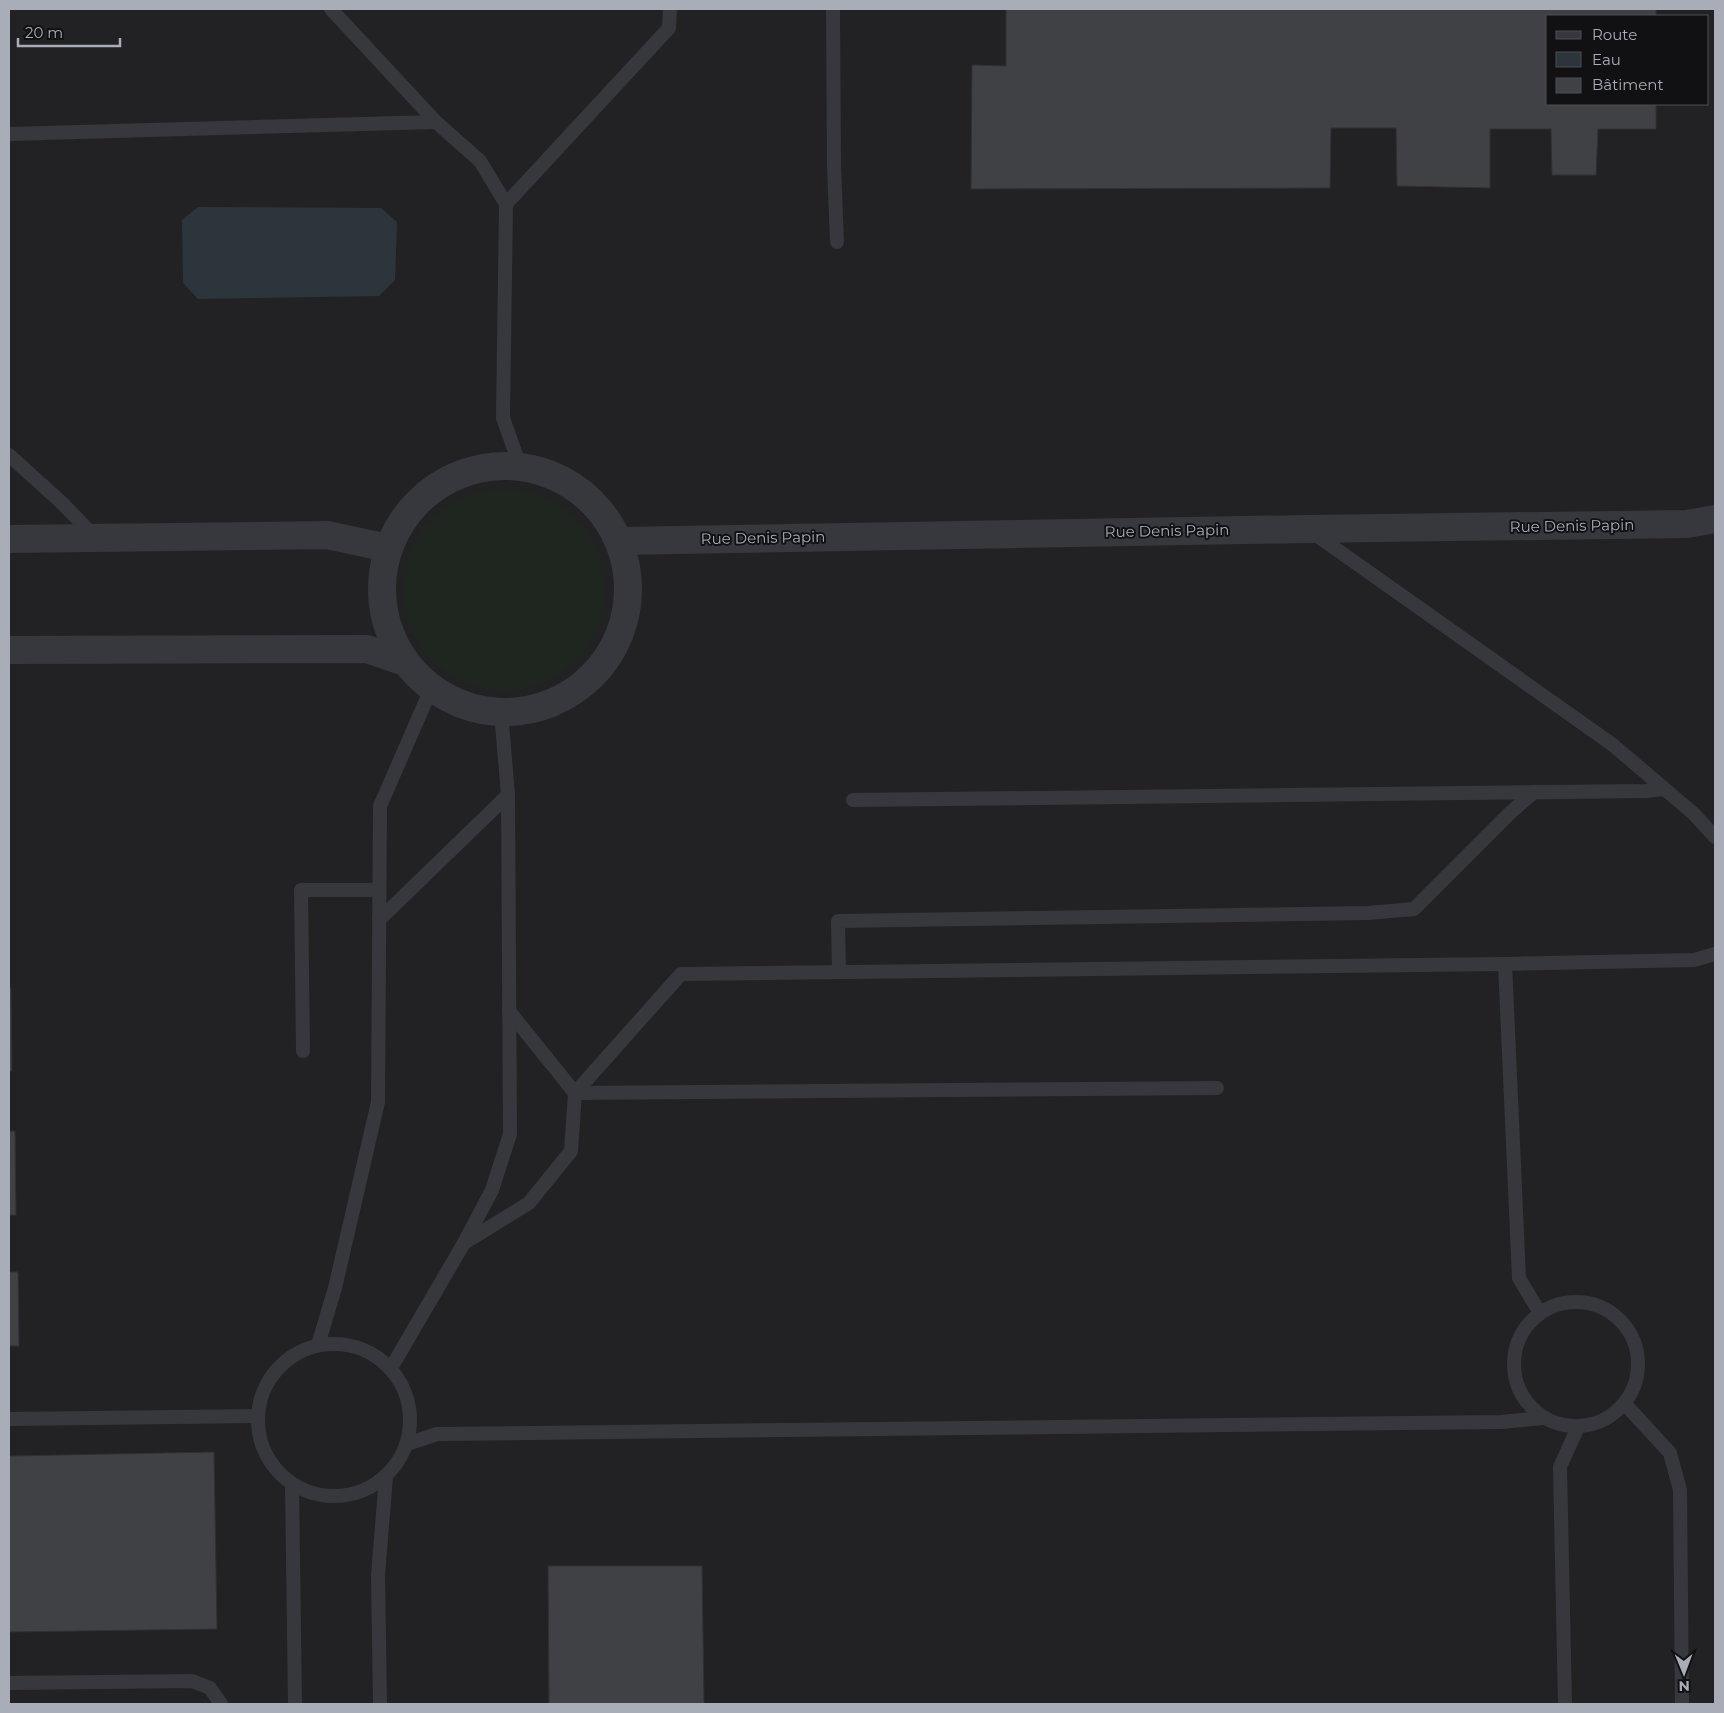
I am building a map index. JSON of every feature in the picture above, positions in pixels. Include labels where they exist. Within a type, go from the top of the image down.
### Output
[{"type":"street","points":[[520,466],[561,479],[596,505],[619,541],[629,581],[625,622],[607,659],[579,688],[542,707],[502,712],[464,706],[431,688],[405,662],[387,626],[381,586],[388,548],[409,511],[440,484],[478,469],[520,466]]},
{"type":"street","name":"Rue Denis Papin","points":[[619,541],[1687,524],[1715,519]]},
{"type":"street","points":[[9,539],[327,535],[388,548]]},
{"type":"street","points":[[9,650],[367,649],[405,662]]},
{"type":"lane","points":[[331,9],[436,122],[480,162],[506,204],[504,418],[520,466]]},
{"type":"lane","points":[[506,204],[669,28],[670,9]]},
{"type":"lane","points":[[833,9],[834,166],[837,242]]},
{"type":"lane","points":[[9,134],[436,122]]},
{"type":"lane","points":[[9,455],[97,538]]},
{"type":"lane","points":[[1307,529],[1613,745],[1694,814],[1715,837]]},
{"type":"lane","points":[[318,1345],[335,1288],[378,1102],[380,806],[431,688]]},
{"type":"lane","points":[[392,1368],[464,1243],[492,1190],[510,1134],[508,795],[502,712]]},
{"type":"lane","points":[[853,800],[1645,791],[1664,789]]},
{"type":"lane","points":[[839,972],[838,921],[1368,913],[1414,909],[1510,813],[1534,792]]},
{"type":"lane","points":[[380,920],[508,795]]},
{"type":"lane","points":[[303,1051],[301,890],[379,890]]},
{"type":"lane","points":[[464,1243],[529,1203],[571,1151],[575,1093],[681,974],[1505,964],[1694,960],[1715,954]]},
{"type":"lane","points":[[1505,964],[1519,1278],[1540,1312]]},
{"type":"lane","points":[[509,1011],[575,1093]]},
{"type":"lane","points":[[575,1093],[1218,1088]]},
{"type":"lane","points":[[1574,1301],[1592,1303],[1608,1310],[1622,1321],[1632,1336],[1638,1354],[1638,1371],[1634,1388],[1625,1404],[1611,1416],[1595,1424],[1578,1427],[1560,1425],[1544,1418],[1529,1406],[1519,1392],[1514,1375],[1513,1357],[1518,1340],[1527,1324],[1540,1312],[1556,1304],[1574,1301]]},
{"type":"lane","points":[[339,1343],[358,1347],[376,1356],[392,1368],[403,1385],[410,1404],[411,1424],[408,1444],[399,1462],[386,1477],[369,1488],[350,1495],[330,1496],[310,1493],[292,1484],[277,1471],[266,1454],[259,1436],[257,1416],[261,1396],[270,1378],[283,1362],[300,1351],[318,1345],[339,1343]]},
{"type":"lane","points":[[1625,1404],[1670,1453],[1680,1490],[1682,1704]]},
{"type":"lane","points":[[9,1419],[257,1416]]},
{"type":"lane","points":[[408,1444],[437,1434],[1501,1422],[1544,1418]]},
{"type":"lane","points":[[1564,1704],[1560,1467],[1578,1427]]},
{"type":"lane","points":[[380,1704],[378,1575],[386,1477]]},
{"type":"lane","points":[[292,1484],[294,1704]]},
{"type":"lane","points":[[9,1683],[192,1681],[210,1688],[221,1704]]},
{"type":"shaded area","points":[[9,9],[1715,9],[1715,1704],[9,1704]]},
{"type":"shaded area","points":[[494,489],[514,489],[533,493],[552,501],[568,512],[582,526],[593,542],[601,561],[605,590],[601,619],[593,638],[582,654],[568,668],[552,679],[533,687],[514,691],[494,691],[475,687],[456,679],[440,668],[426,654],[415,638],[407,619],[403,600],[403,580],[407,561],[415,542],[426,526],[440,512],[456,501],[475,493]]},
{"type":"water","points":[[198,207],[381,208],[397,222],[395,280],[379,296],[198,299],[183,283],[182,220]]},
{"type":"building","points":[[1006,9],[1656,9],[1656,15],[1546,15],[1546,105],[1656,105],[1656,129],[1598,129],[1596,175],[1552,175],[1551,129],[1490,129],[1490,188],[1397,186],[1396,128],[1331,128],[1330,188],[971,189],[972,65],[1006,66]]},
{"type":"building","points":[[9,988],[11,988],[12,1071],[9,1071]]},
{"type":"building","points":[[9,1131],[15,1131],[16,1215],[9,1215]]},
{"type":"building","points":[[9,1272],[18,1272],[19,1346],[9,1346]]},
{"type":"building","points":[[214,1452],[217,1629],[9,1632],[9,1456]]},
{"type":"building","points":[[548,1566],[702,1566],[704,1704],[549,1704]]}]
